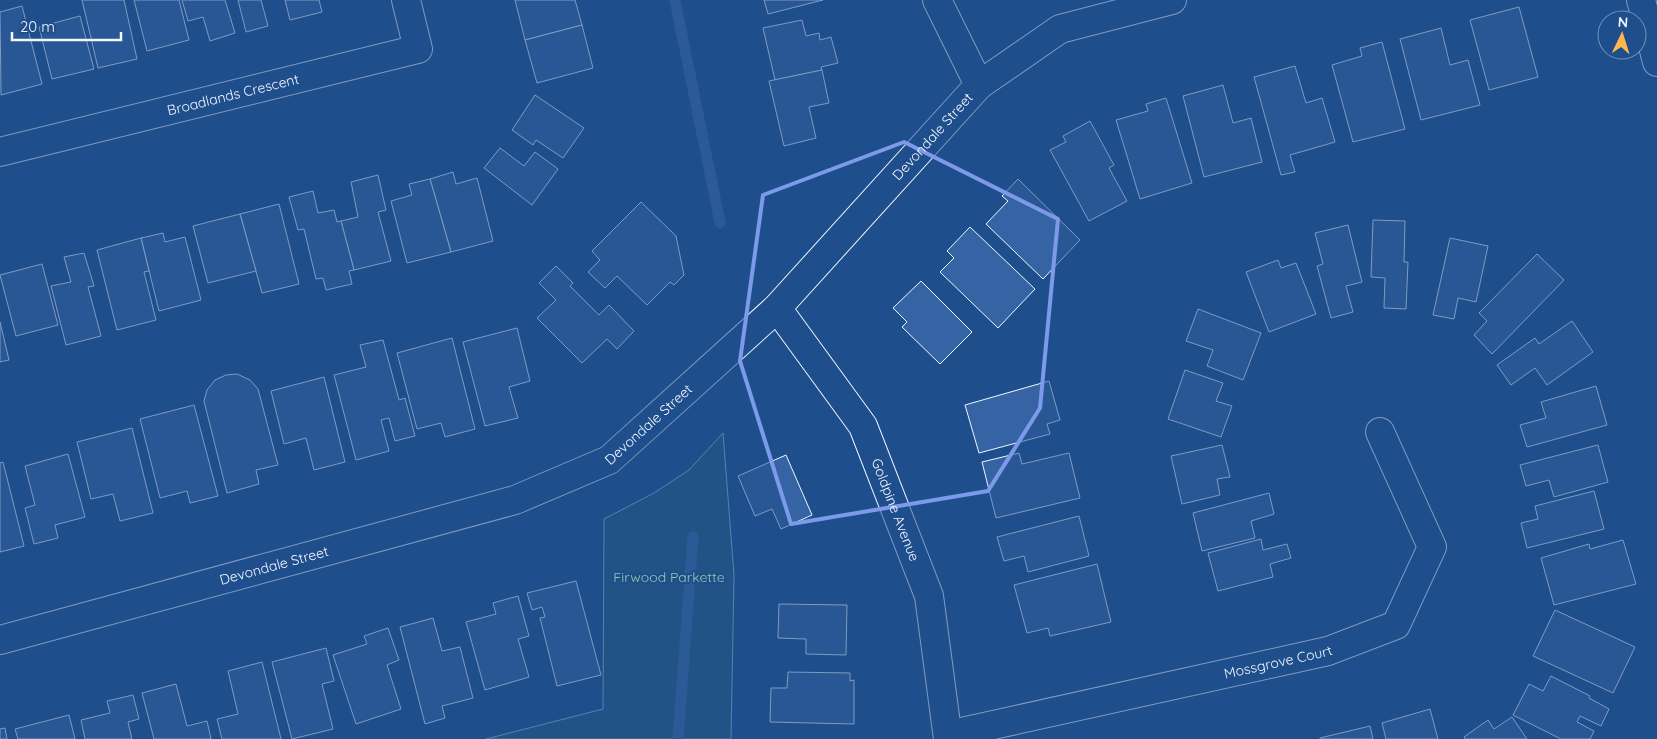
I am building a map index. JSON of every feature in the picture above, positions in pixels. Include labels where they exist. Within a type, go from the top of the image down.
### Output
[{"type":"street","name":"Broadlands Crescent","points":[[0,152],[418,49],[406,0]]},
{"type":"street","points":[[937,0],[979,85]]},
{"type":"street","name":"Devondale Street","points":[[0,640],[515,500],[609,460],[777,308],[979,85],[1060,29],[1172,0]]},
{"type":"street","points":[[1641,0],[1657,62]]},
{"type":"street","name":"Goldpine Avenue","points":[[777,308],[863,426],[929,596],[948,737]]},
{"type":"street","name":"Mossgrove Court","points":[[948,737],[1328,652],[1396,625],[1432,546],[1380,432]]},
{"type":"highlighted area","points":[[904,142],[1058,219],[1040,408],[988,491],[791,524],[740,361],[763,195]]},
{"type":"green space","name":"Firwood Parkette","points":[[723,433],[734,575],[731,739],[486,739],[603,709],[604,519],[654,493],[689,470]]},
{"type":"building","points":[[82,0],[124,0],[137,59],[98,68]]},
{"type":"building","points":[[134,0],[179,0],[189,40],[147,51]]},
{"type":"building","points":[[182,0],[225,0],[235,33],[210,41],[203,17],[188,21]]},
{"type":"building","points":[[238,0],[261,0],[268,26],[246,32]]},
{"type":"building","points":[[285,0],[319,0],[322,12],[290,20]]},
{"type":"building","points":[[515,0],[575,0],[582,25],[525,40]]},
{"type":"building","points":[[764,0],[823,0],[768,14]]},
{"type":"building","points":[[22,6],[42,84],[1,95],[0,12]]},
{"type":"building","points":[[1519,7],[1538,77],[1489,90],[1470,20]]},
{"type":"building","points":[[80,16],[94,69],[52,79],[39,27]]},
{"type":"building","points":[[802,20],[806,36],[819,33],[820,40],[831,37],[838,63],[821,67],[822,70],[775,80],[763,28]]},
{"type":"building","points":[[582,25],[593,68],[537,83],[525,40]]},
{"type":"building","points":[[1441,28],[1450,65],[1468,60],[1480,105],[1421,120],[1400,39]]},
{"type":"building","points":[[1382,42],[1405,129],[1353,142],[1332,65],[1362,56],[1360,48]]},
{"type":"building","points":[[1295,66],[1306,103],[1322,98],[1335,142],[1290,155],[1295,172],[1281,175],[1254,77]]},
{"type":"building","points":[[822,70],[829,103],[809,107],[816,138],[784,146],[769,81]]},
{"type":"building","points":[[1223,85],[1233,123],[1251,118],[1262,162],[1204,177],[1183,96]]},
{"type":"building","points":[[535,95],[584,128],[563,158],[536,140],[533,145],[512,130]]},
{"type":"building","points":[[1166,98],[1192,183],[1140,199],[1116,120],[1148,111],[1146,104]]},
{"type":"building","points":[[1090,121],[1114,165],[1109,168],[1127,201],[1089,221],[1050,150],[1066,142],[1063,136]]},
{"type":"building","points":[[500,148],[524,166],[535,152],[558,169],[532,205],[484,168]]},
{"type":"building","points":[[453,172],[456,184],[477,178],[493,241],[451,252],[430,179]]},
{"type":"building","points":[[378,175],[386,210],[378,212],[391,261],[354,270],[341,221],[358,217],[351,182]]},
{"type":"building","points":[[430,179],[451,252],[407,263],[391,201],[412,195],[409,184]]},
{"type":"building","points":[[1018,179],[1080,240],[1043,279],[986,224],[1008,201],[1002,196]]},
{"type":"building","points":[[313,191],[318,213],[334,210],[337,222],[341,221],[354,270],[349,271],[352,284],[326,290],[323,278],[316,279],[304,229],[298,230],[289,197]]},
{"type":"building","points":[[641,202],[676,236],[684,275],[674,285],[670,282],[647,305],[617,276],[605,288],[588,272],[600,260],[592,251]]},
{"type":"building","points":[[279,204],[299,284],[262,293],[240,214]]},
{"type":"building","points":[[240,214],[256,271],[208,283],[193,226]]},
{"type":"building","points":[[1373,220],[1405,221],[1404,262],[1408,262],[1406,309],[1384,308],[1385,278],[1371,277]]},
{"type":"building","points":[[1348,225],[1362,282],[1346,286],[1353,312],[1331,318],[1317,266],[1323,264],[1315,233]]},
{"type":"building","points":[[970,227],[1035,289],[998,328],[940,272],[954,258],[947,251]]},
{"type":"building","points":[[163,233],[165,242],[185,237],[201,300],[159,311],[141,238]]},
{"type":"building","points":[[141,238],[149,271],[144,272],[156,320],[117,330],[97,250]]},
{"type":"building","points":[[1450,238],[1488,246],[1476,302],[1458,298],[1454,319],[1433,315]]},
{"type":"building","points":[[84,253],[94,286],[88,287],[101,336],[66,345],[51,286],[71,282],[64,257]]},
{"type":"building","points":[[1537,254],[1564,280],[1492,354],[1474,335],[1487,321],[1479,313]]},
{"type":"building","points":[[1278,260],[1281,268],[1296,263],[1316,314],[1269,332],[1246,272]]},
{"type":"building","points":[[42,264],[58,325],[16,336],[0,275]]},
{"type":"building","points":[[556,266],[573,283],[570,286],[599,315],[609,305],[634,331],[617,349],[607,339],[582,363],[537,318],[556,300],[539,283]]},
{"type":"building","points":[[921,281],[972,332],[940,364],[902,327],[907,322],[893,308]]},
{"type":"building","points":[[1198,309],[1261,333],[1243,380],[1207,366],[1213,350],[1186,341]]},
{"type":"building","points":[[1572,321],[1593,352],[1547,385],[1535,368],[1511,385],[1497,365],[1535,338],[1539,344]]},
{"type":"building","points":[[0,322],[9,360],[0,362]]},
{"type":"building","points":[[517,328],[530,381],[509,387],[518,418],[485,426],[463,342]]},
{"type":"building","points":[[452,338],[475,429],[445,437],[441,423],[417,429],[397,353]]},
{"type":"building","points":[[383,340],[399,400],[405,398],[415,436],[395,441],[389,418],[381,420],[389,451],[356,460],[334,375],[366,367],[360,345]]},
{"type":"building","points":[[1185,370],[1223,383],[1216,401],[1232,406],[1221,437],[1168,419]]},
{"type":"building","points":[[237,374],[250,380],[258,389],[278,465],[256,470],[259,484],[227,493],[204,401],[207,390],[215,380],[226,375]]},
{"type":"building","points":[[324,377],[345,462],[314,470],[306,438],[284,444],[271,391]]},
{"type":"building","points":[[1049,381],[1060,420],[1047,424],[1050,434],[979,453],[965,405]]},
{"type":"building","points":[[1596,386],[1607,425],[1527,447],[1520,425],[1546,418],[1541,402]]},
{"type":"building","points":[[194,405],[218,496],[190,503],[187,491],[160,498],[140,419]]},
{"type":"building","points":[[132,428],[153,513],[120,521],[113,494],[91,499],[77,442]]},
{"type":"building","points":[[1222,445],[1230,477],[1217,479],[1220,495],[1182,504],[1171,456]]},
{"type":"building","points":[[1598,445],[1608,482],[1554,497],[1549,480],[1526,486],[1520,465]]},
{"type":"building","points":[[1019,453],[1022,464],[1069,453],[1080,498],[996,518],[982,462]]},
{"type":"building","points":[[68,454],[85,517],[55,525],[58,538],[34,544],[25,508],[35,505],[25,466]]},
{"type":"building","points":[[786,455],[812,515],[781,529],[772,509],[755,516],[738,476]]},
{"type":"building","points":[[3,462],[24,546],[0,552],[0,463]]},
{"type":"building","points":[[1594,491],[1604,529],[1527,548],[1521,523],[1538,519],[1535,506]]},
{"type":"building","points":[[1269,493],[1274,514],[1251,521],[1255,538],[1202,551],[1193,513]]},
{"type":"building","points":[[1079,516],[1089,556],[1028,572],[1024,556],[1004,561],[997,537]]},
{"type":"building","points":[[1261,539],[1263,550],[1287,544],[1291,558],[1270,564],[1273,577],[1218,591],[1208,553]]},
{"type":"building","points":[[1623,540],[1636,584],[1554,605],[1541,558],[1589,544],[1590,549]]},
{"type":"building","points":[[1097,564],[1111,622],[1050,636],[1048,628],[1027,633],[1014,585]]},
{"type":"building","points":[[576,581],[601,675],[557,686],[540,618],[545,617],[542,607],[532,610],[527,593]]},
{"type":"building","points":[[518,596],[529,636],[518,639],[529,677],[485,690],[466,622],[496,614],[493,603]]},
{"type":"building","points":[[779,604],[847,605],[846,655],[806,654],[806,639],[778,638]]},
{"type":"building","points":[[1555,610],[1635,647],[1613,693],[1533,656]]},
{"type":"building","points":[[433,618],[442,651],[460,647],[473,698],[442,706],[445,718],[425,724],[400,627]]},
{"type":"building","points":[[388,628],[399,660],[387,665],[401,709],[356,724],[333,655],[367,644],[364,636]]},
{"type":"building","points":[[326,648],[334,681],[322,684],[333,729],[292,739],[272,662]]},
{"type":"building","points":[[262,662],[281,739],[222,739],[217,719],[238,714],[228,671]]},
{"type":"building","points":[[788,672],[850,673],[850,681],[854,680],[854,724],[770,722],[771,688],[787,688]]},
{"type":"building","points":[[1551,676],[1590,696],[1589,698],[1609,709],[1601,726],[1580,716],[1577,722],[1594,731],[1590,739],[1561,739],[1513,715],[1529,684],[1543,691]]},
{"type":"building","points":[[176,684],[187,726],[207,721],[211,739],[154,739],[142,693]]},
{"type":"building","points":[[133,695],[139,719],[128,722],[132,739],[85,739],[81,720],[110,713],[107,701]]},
{"type":"building","points":[[1430,709],[1438,739],[1386,739],[1382,723]]},
{"type":"building","points":[[69,715],[75,739],[18,739],[15,729]]},
{"type":"building","points":[[1512,717],[1527,739],[1465,739],[1464,737],[1488,720],[1494,729]]},
{"type":"building","points":[[1370,726],[1373,739],[1320,739],[1320,738]]},
{"type":"building","points":[[5,728],[7,739],[0,739],[0,729]]},
{"type":"waterway","points":[[675,0],[720,223]]},
{"type":"waterway","points":[[678,739],[693,537]]}]
